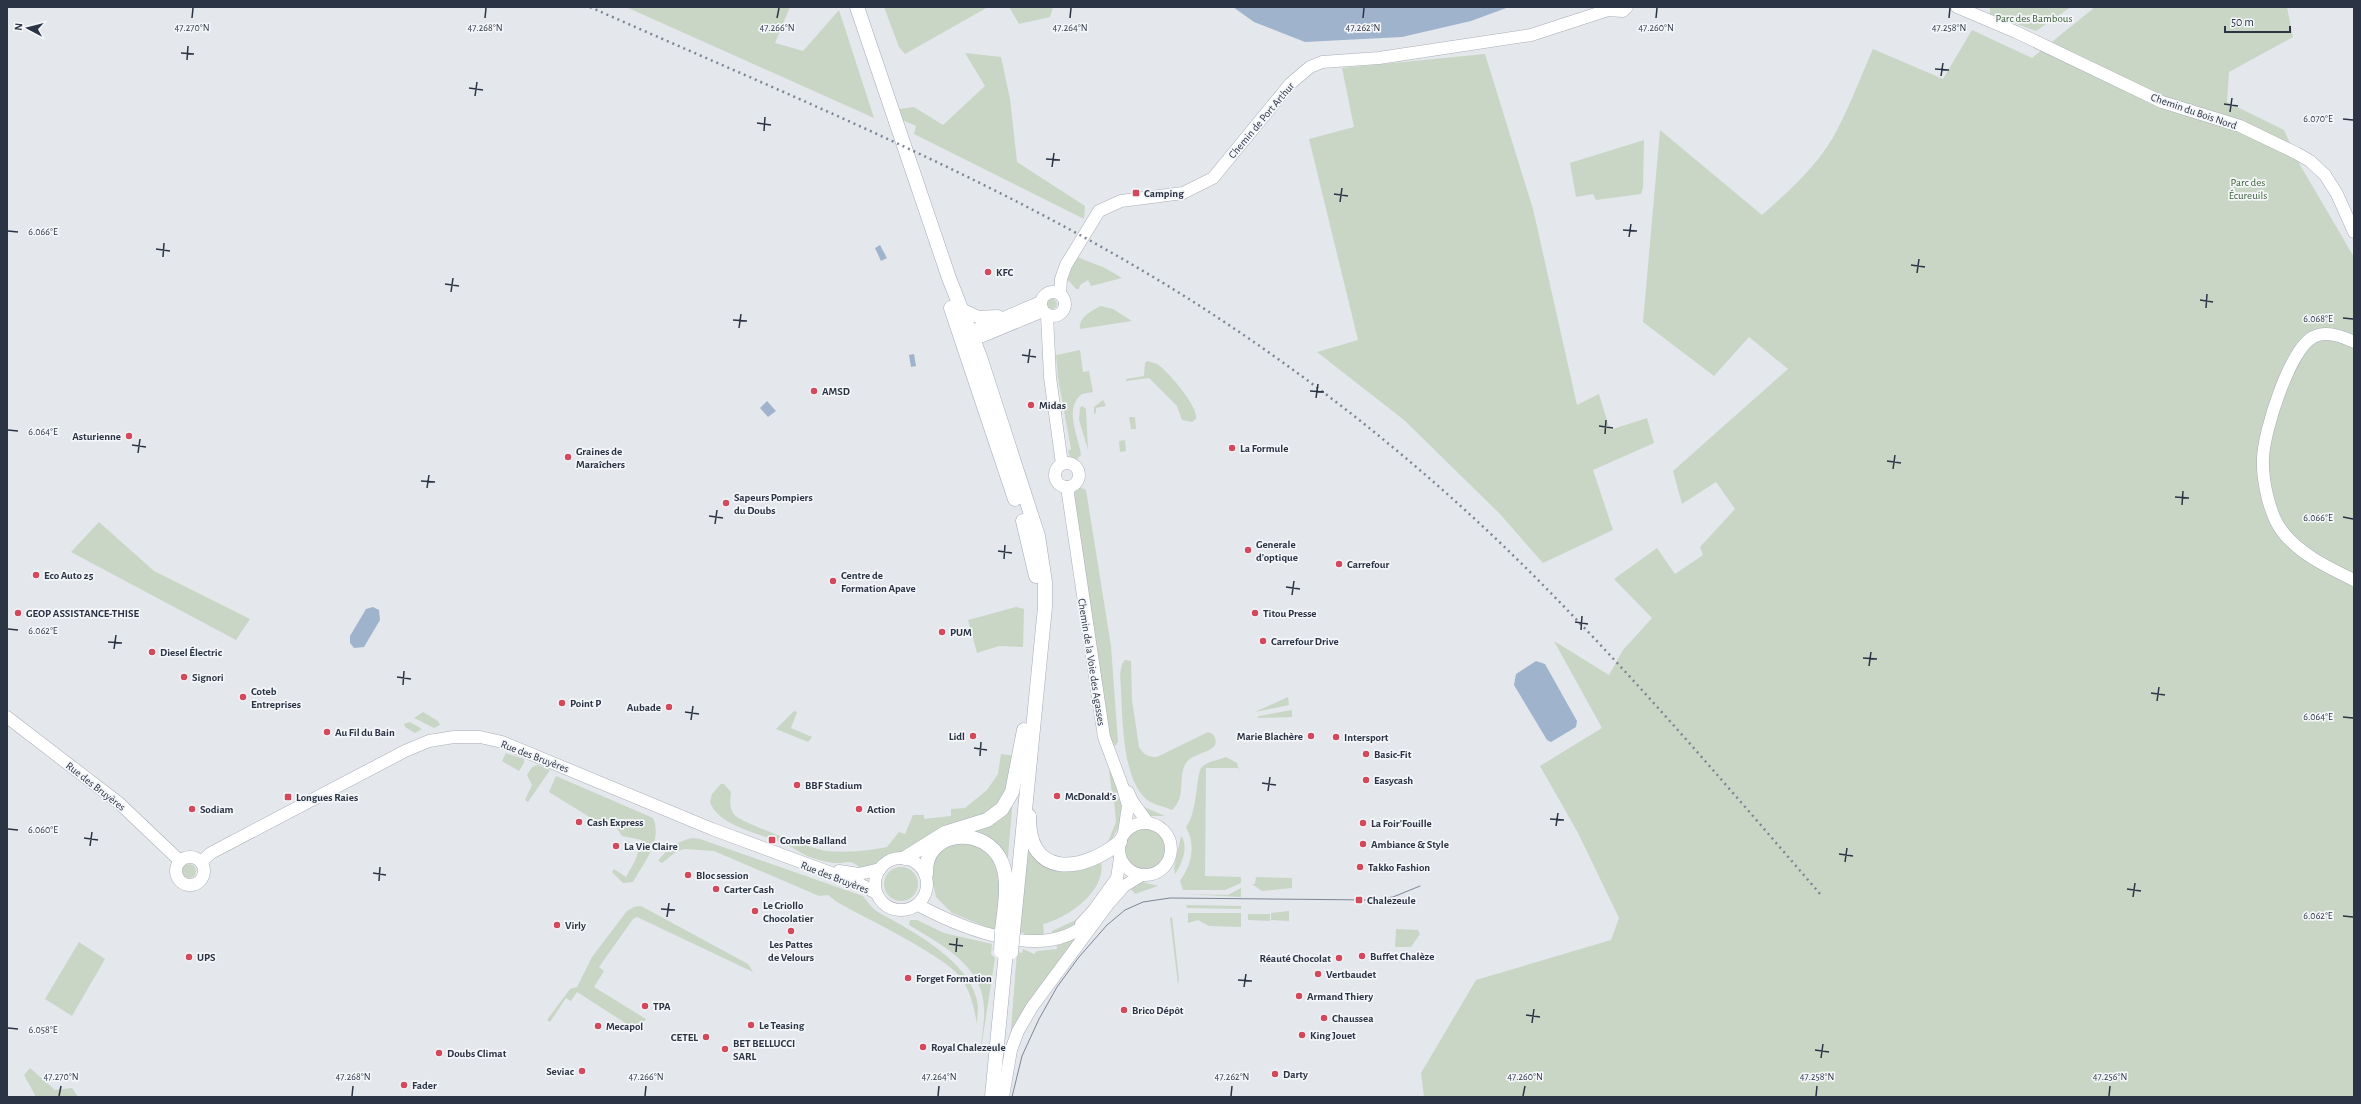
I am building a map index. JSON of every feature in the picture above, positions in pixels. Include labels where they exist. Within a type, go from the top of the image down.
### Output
[{"type":"main road","points":[[848,7],[923,231],[973,337],[1028,535],[1033,560],[1037,602],[1024,730],[1008,931],[992,1097]]},
{"type":"main road","points":[[856,7],[961,309],[980,357],[1042,555],[1045,607],[1028,778],[1008,931]]},
{"type":"main road","points":[[905,858],[945,833],[987,820],[1002,809],[1012,792],[1024,730]]},
{"type":"main road","points":[[1028,778],[1029,823],[1034,842],[1037,851],[1055,864],[1076,865],[1106,853],[1122,837]]},
{"type":"main road","points":[[926,874],[928,858],[936,847],[947,840],[966,836],[987,844],[999,857],[1005,874],[1008,931]]},
{"type":"main road","points":[[1002,1097],[1006,951]]},
{"type":"street","name":"Chemin de Port Arthur","points":[[1588,17],[1601,7]]},
{"type":"street","name":"Chemin du Bois Nord","points":[[1958,7],[2016,32],[2162,102],[2240,126],[2296,153],[2310,161],[2325,175],[2337,194],[2354,232]]},
{"type":"street","name":"Chemin de Port Arthur","points":[[1056,293],[1056,278],[1066,265],[1099,211],[1131,198],[1183,193],[1213,178],[1290,84],[1310,67],[1322,62],[1379,58],[1531,35],[1619,8]]},
{"type":"street","points":[[1047,311],[1045,295],[1056,293]]},
{"type":"street","name":"Chemin de la Voie des Agasses","points":[[1056,293],[1065,300],[1065,308],[1047,311],[1050,377],[1062,464],[1057,470],[1056,478],[1060,484],[1067,487],[1104,737],[1128,806],[1122,837]]},
{"type":"street","points":[[961,309],[978,317],[1009,316],[1047,311]]},
{"type":"street","points":[[973,337],[1047,311]]},
{"type":"street","points":[[973,337],[1009,316]]},
{"type":"street","points":[[2354,342],[2324,334],[2314,337],[2305,344],[2285,378],[2264,445],[2263,459],[2264,485],[2281,530],[2306,554],[2354,580]]},
{"type":"street","points":[[1062,464],[1072,465],[1079,473],[1076,483],[1067,487]]},
{"type":"street","name":"Rue des Bruyères","points":[[7,717],[119,803],[180,862]]},
{"type":"street","points":[[1101,718],[1132,801],[1148,823]]},
{"type":"street","name":"Rue des Bruyères","points":[[200,862],[211,853],[410,748],[435,739],[480,736],[527,752],[712,829],[858,883],[876,893]]},
{"type":"street","points":[[1002,1097],[1011,1050],[1022,1025],[1055,974],[1109,903],[1124,886],[1142,875],[1155,873],[1162,869],[1170,855],[1170,842],[1165,832],[1156,825],[1148,823],[1134,825],[1122,837],[1117,878],[1106,896],[1086,920],[1069,934]]},
{"type":"street","points":[[189,857],[200,862],[204,870],[202,879],[195,884],[188,885],[182,882],[177,874],[180,862],[189,857]]},
{"type":"street","points":[[814,868],[859,874],[880,869],[891,860],[905,858],[914,861],[926,874],[928,888],[926,895],[918,905],[902,911],[894,910],[880,900],[876,893],[875,885],[880,869]]},
{"type":"street","points":[[1120,858],[1127,868],[1142,875]]},
{"type":"street","points":[[926,895],[945,919]]},
{"type":"street","points":[[918,905],[945,919],[993,936],[1024,941],[1049,939],[1069,934],[1084,927],[1109,903]]},
{"type":"green space","points":[[626,7],[790,7],[775,43],[803,51],[839,10],[874,118]]},
{"type":"green space","points":[[884,7],[988,7],[905,54],[899,47]]},
{"type":"green space","points":[[1009,7],[1053,7],[1050,17],[1019,24]]},
{"type":"green space","name":"Parc des Bambous","points":[[1990,7],[2071,7],[2036,31],[1990,14]]},
{"type":"green space","name":"Parc des Écureuils","points":[[2095,7],[2287,7],[2293,37],[2229,72],[2227,102],[2284,130],[2300,165],[2354,257],[2354,1097],[1424,1097],[1421,1073],[1476,980],[1611,940],[1619,918],[1578,833],[1540,766],[1602,728],[1554,641],[1609,675],[1623,650],[1652,618],[1614,579],[1657,548],[1675,574],[1703,555],[1700,547],[1735,509],[1716,482],[1682,504],[1673,471],[1788,369],[1749,337],[1714,376],[1643,322],[1660,130],[1762,215],[1804,175],[1823,153],[1838,128],[1873,49],[1943,79],[1972,30],[2032,58]]},
{"type":"green space","points":[[965,53],[1001,57],[1010,99],[1017,162],[1085,206],[1084,219],[914,134],[916,126],[902,120],[898,109],[914,107],[943,125],[985,86]]},
{"type":"green space","points":[[1485,54],[1533,209],[1577,405],[1599,394],[1610,430],[1647,418],[1654,443],[1593,470],[1613,530],[1543,563],[1499,513],[1404,420],[1317,352],[1358,340],[1309,139],[1354,127],[1342,68]]},
{"type":"green space","points":[[1644,140],[1643,188],[1641,194],[1596,200],[1593,194],[1576,197],[1570,163]]},
{"type":"green space","points":[[1077,257],[1105,268],[1122,278],[1091,286],[1088,280],[1080,285],[1079,289],[1076,289],[1069,281],[1064,279]]},
{"type":"green space","points":[[1050,299],[1054,299],[1056,300],[1056,308],[1050,309],[1047,306],[1047,302]]},
{"type":"green space","points":[[1101,306],[1113,309],[1132,321],[1080,329],[1083,318]]},
{"type":"green space","points":[[1080,350],[1083,372],[1089,371],[1093,392],[1082,394],[1076,400],[1074,407],[1074,423],[1081,455],[1076,460],[1070,457],[1068,451],[1071,449],[1058,378],[1056,355]]},
{"type":"green space","points":[[1147,361],[1157,364],[1175,381],[1193,406],[1196,413],[1196,419],[1192,422],[1182,420],[1177,406],[1149,378],[1126,381],[1126,379],[1144,376],[1145,363]]},
{"type":"green space","points":[[1103,400],[1106,406],[1096,408],[1096,413],[1094,414],[1094,407]]},
{"type":"green space","points":[[1082,406],[1086,409],[1088,450],[1079,420],[1080,408]]},
{"type":"green space","points":[[1129,417],[1135,417],[1136,429],[1131,429]]},
{"type":"green space","points":[[1125,440],[1126,451],[1120,452],[1119,441]]},
{"type":"green space","points":[[1079,487],[1086,490],[1111,646],[1118,742],[1115,746],[1110,739],[1074,501],[1075,491]]},
{"type":"green space","points":[[99,522],[154,571],[250,619],[236,640],[71,552]]},
{"type":"green space","points":[[1016,607],[1024,609],[1023,647],[999,646],[977,653],[968,620]]},
{"type":"green space","points":[[1125,660],[1131,661],[1132,700],[1139,747],[1145,754],[1151,757],[1157,757],[1208,732],[1213,734],[1216,740],[1215,745],[1212,748],[1195,756],[1186,763],[1182,775],[1181,793],[1177,805],[1172,810],[1153,803],[1144,797],[1136,786],[1131,772],[1124,739],[1120,674],[1122,664]]},
{"type":"green space","points":[[1288,697],[1289,705],[1255,712]]},
{"type":"green space","points":[[1292,710],[1292,717],[1257,718],[1259,716]]},
{"type":"green space","points":[[794,711],[797,712],[791,728],[812,737],[808,742],[776,729]]},
{"type":"green space","points":[[423,712],[438,721],[440,725],[434,728],[414,718]]},
{"type":"green space","points":[[410,722],[422,729],[415,733],[405,727],[404,724]]},
{"type":"green space","points":[[506,753],[524,759],[524,763],[519,771],[502,761]]},
{"type":"green space","points":[[1001,754],[1015,756],[1010,782],[994,809],[908,852],[897,853],[889,856],[872,866],[861,870],[855,864],[849,862],[834,863],[810,857],[786,844],[741,828],[722,817],[710,802],[712,794],[721,784],[724,784],[731,792],[730,799],[734,815],[743,820],[766,831],[819,850],[834,852],[864,851],[887,847],[899,832],[905,834],[913,815],[924,815],[924,819],[951,816],[951,809],[965,808],[987,790],[998,774]]},
{"type":"green space","points":[[1226,757],[1237,763],[1240,774],[1238,768],[1206,768],[1205,876],[1241,877],[1241,883],[1225,890],[1183,890],[1180,881],[1190,861],[1192,848],[1186,827],[1193,811],[1199,775],[1203,766]]},
{"type":"green space","points":[[538,765],[550,770],[528,802],[525,800],[532,785],[527,775],[532,767]]},
{"type":"green space","points":[[1109,771],[1112,773],[1120,792],[1112,793]]},
{"type":"green space","points":[[556,776],[653,818],[656,835],[654,843],[647,859],[633,882],[623,883],[612,872],[614,869],[626,877],[635,861],[642,840],[622,836],[616,827],[607,822],[604,826],[549,792]]},
{"type":"green space","points":[[1123,797],[1122,823],[1115,833],[1110,845],[1108,842],[1116,822],[1114,800]]},
{"type":"green space","points":[[1013,798],[1007,868],[969,834]]},
{"type":"green space","points":[[1144,807],[1165,816],[1150,816]]},
{"type":"green space","points":[[1145,828],[1160,834],[1166,849],[1160,864],[1145,870],[1130,864],[1124,849],[1130,834]]},
{"type":"green space","points":[[1181,836],[1184,845],[1184,855],[1175,874],[1174,868]]},
{"type":"green space","points":[[692,838],[700,839],[863,896],[875,910],[921,937],[947,956],[958,967],[968,979],[975,992],[978,1006],[977,1024],[970,994],[961,978],[952,969],[922,948],[837,902],[828,895],[819,896],[714,851],[684,849],[676,852],[662,863],[658,861],[665,852],[673,846],[681,841]]},
{"type":"green space","points":[[967,841],[989,851],[1002,879],[999,928],[994,930],[952,913],[936,897],[930,869],[940,848]]},
{"type":"green space","points":[[1028,844],[1037,856],[1101,861],[1101,872],[1098,883],[1092,893],[1084,902],[1063,916],[1043,924],[1044,935],[1024,935],[1024,933],[1020,932]]},
{"type":"green space","points":[[186,864],[192,864],[196,868],[196,874],[192,878],[186,878],[182,874],[182,868]]},
{"type":"green space","points":[[898,867],[904,867],[913,872],[917,878],[917,890],[913,896],[904,901],[898,901],[889,896],[884,887],[884,881],[889,872]]},
{"type":"green space","points":[[1256,877],[1292,878],[1292,888],[1262,891],[1252,884],[1255,884]]},
{"type":"green space","points":[[1142,882],[1158,886],[1135,894],[1130,888]]},
{"type":"green space","points":[[1241,888],[1241,897],[1184,894],[1228,895]]},
{"type":"green space","points":[[1186,905],[1241,906],[1241,909],[1187,908]]},
{"type":"green space","points":[[641,906],[748,964],[753,972],[637,917],[633,919],[599,967],[604,971],[594,987],[646,1019],[638,1031],[577,992],[571,1001],[566,998],[550,1022],[547,1020],[570,989],[577,987],[592,957],[627,911],[634,907]]},
{"type":"green space","points":[[1289,911],[1289,921],[1271,920],[1271,913]]},
{"type":"green space","points":[[1084,913],[1075,924],[1052,934],[1052,931],[1076,920]]},
{"type":"green space","points":[[1188,913],[1241,913],[1241,927],[1209,926],[1198,920],[1188,923]]},
{"type":"green space","points":[[1248,914],[1270,914],[1270,921],[1248,920]]},
{"type":"green space","points":[[1172,917],[1179,979],[1178,984],[1170,918]]},
{"type":"green space","points":[[910,920],[917,920],[944,933],[992,944],[991,954],[995,958],[980,1055],[984,1008],[982,993],[976,980],[968,968],[946,948],[909,925]]},
{"type":"green space","points":[[1396,929],[1418,930],[1420,934],[1411,947],[1395,947]]},
{"type":"green space","points":[[1080,936],[1010,1042],[1017,952],[1022,953],[1023,949],[1034,954],[1037,951],[1057,949],[1056,943]]},
{"type":"green space","points":[[79,942],[105,959],[72,1016],[45,999]]},
{"type":"green space","points":[[30,1068],[55,1090],[72,1088],[78,1097],[34,1097],[35,1095],[24,1075]]},
{"type":"water","points":[[1233,7],[1509,7],[1471,21],[1402,37],[1305,42],[1254,22]]},
{"type":"water","points":[[880,245],[887,258],[881,261],[875,248]]},
{"type":"water","points":[[914,354],[916,366],[911,367],[909,355]]},
{"type":"water","points":[[767,401],[776,411],[768,417],[760,408]]},
{"type":"water","points":[[373,607],[379,610],[380,620],[364,647],[354,648],[350,643],[350,636],[366,609]]},
{"type":"water","points":[[1536,661],[1545,664],[1577,721],[1576,727],[1551,742],[1547,740],[1514,685],[1516,674]]},
{"type":"tram line","points":[[1012,1097],[1022,1056],[1039,1019],[1057,987],[1079,957],[1107,925],[1125,910],[1143,902],[1170,898],[1371,900],[1393,897],[1420,886]]},
{"type":"railway","points":[[590,7],[891,140],[1038,213],[1110,252],[1181,294],[1274,356],[1319,389],[1407,459],[1450,496],[1531,573],[1643,691],[1821,895]]},
{"type":"place","name":"Camping","points":[[1136,193]]},
{"type":"place","name":"KFC","points":[[988,272]]},
{"type":"place","name":"AMSD","points":[[814,391]]},
{"type":"place","name":"Midas","points":[[1031,405]]},
{"type":"place","name":"Asturienne","points":[[129,436]]},
{"type":"place","name":"La Formule","points":[[1232,448]]},
{"type":"place","name":"Graines de Maraîchers","points":[[568,457]]},
{"type":"place","name":"Sapeurs Pompiers du Doubs","points":[[726,503]]},
{"type":"place","name":"Generale d'optique","points":[[1248,550]]},
{"type":"place","name":"Carrefour","points":[[1339,564]]},
{"type":"place","name":"Eco Auto 25","points":[[36,575]]},
{"type":"place","name":"Centre de Formation Apave","points":[[833,581]]},
{"type":"place","name":"GEOP ASSISTANCE-THISE","points":[[18,613]]},
{"type":"place","name":"Titou Presse","points":[[1255,613]]},
{"type":"place","name":"PUM","points":[[942,632]]},
{"type":"place","name":"Carrefour Drive","points":[[1263,641]]},
{"type":"place","name":"Diesel Électric","points":[[152,652]]},
{"type":"place","name":"Signori","points":[[184,677]]},
{"type":"place","name":"Coteb Entreprises","points":[[243,697]]},
{"type":"place","name":"Point P","points":[[562,703]]},
{"type":"place","name":"Aubade","points":[[669,707]]},
{"type":"place","name":"Au Fil du Bain","points":[[327,732]]},
{"type":"place","name":"Lidl","points":[[973,736]]},
{"type":"place","name":"Marie Blachère","points":[[1311,736]]},
{"type":"place","name":"Intersport","points":[[1336,737]]},
{"type":"place","name":"Basic-Fit","points":[[1366,754]]},
{"type":"place","name":"Easycash","points":[[1366,780]]},
{"type":"place","name":"BBF Stadium","points":[[797,785]]},
{"type":"place","name":"McDonald's","points":[[1057,796]]},
{"type":"place","name":"Longues Raies","points":[[288,797]]},
{"type":"place","name":"Sodiam","points":[[192,809]]},
{"type":"place","name":"Action","points":[[859,809]]},
{"type":"place","name":"Cash Express","points":[[579,822]]},
{"type":"place","name":"La Foir'Fouille","points":[[1363,823]]},
{"type":"place","name":"Combe Balland","points":[[772,840]]},
{"type":"place","name":"Ambiance & Style","points":[[1363,844]]},
{"type":"place","name":"La Vie Claire","points":[[616,846]]},
{"type":"place","name":"Takko Fashion","points":[[1360,867]]},
{"type":"place","name":"Bloc session","points":[[688,875]]},
{"type":"place","name":"Carter Cash","points":[[716,889]]},
{"type":"place","name":"Chalezeule","points":[[1359,900]]},
{"type":"place","name":"Le Criollo Chocolatier","points":[[755,911]]},
{"type":"place","name":"Virly","points":[[557,925]]},
{"type":"place","name":"Les Pattes de Velours","points":[[791,931]]},
{"type":"place","name":"Buffet Chalèze","points":[[1362,956]]},
{"type":"place","name":"UPS","points":[[189,957]]},
{"type":"place","name":"Réauté Chocolat","points":[[1339,958]]},
{"type":"place","name":"Vertbaudet","points":[[1318,974]]},
{"type":"place","name":"Forget Formation","points":[[908,978]]},
{"type":"place","name":"Armand Thiery","points":[[1299,996]]},
{"type":"place","name":"TPA","points":[[645,1006]]},
{"type":"place","name":"Brico Dépôt","points":[[1124,1010]]},
{"type":"place","name":"Chaussea","points":[[1324,1018]]},
{"type":"place","name":"Le Teasing","points":[[751,1025]]},
{"type":"place","name":"Mecapol","points":[[598,1026]]},
{"type":"place","name":"King Jouet","points":[[1302,1035]]},
{"type":"place","name":"CETEL","points":[[706,1037]]},
{"type":"place","name":"Royal Chalezeule","points":[[923,1047]]},
{"type":"place","name":"BET BELLUCCI SARL","points":[[725,1049]]},
{"type":"place","name":"Doubs Climat","points":[[439,1053]]},
{"type":"place","name":"Seviac","points":[[582,1071]]},
{"type":"place","name":"Darty","points":[[1275,1074]]},
{"type":"place","name":"Fader","points":[[404,1085]]}]
